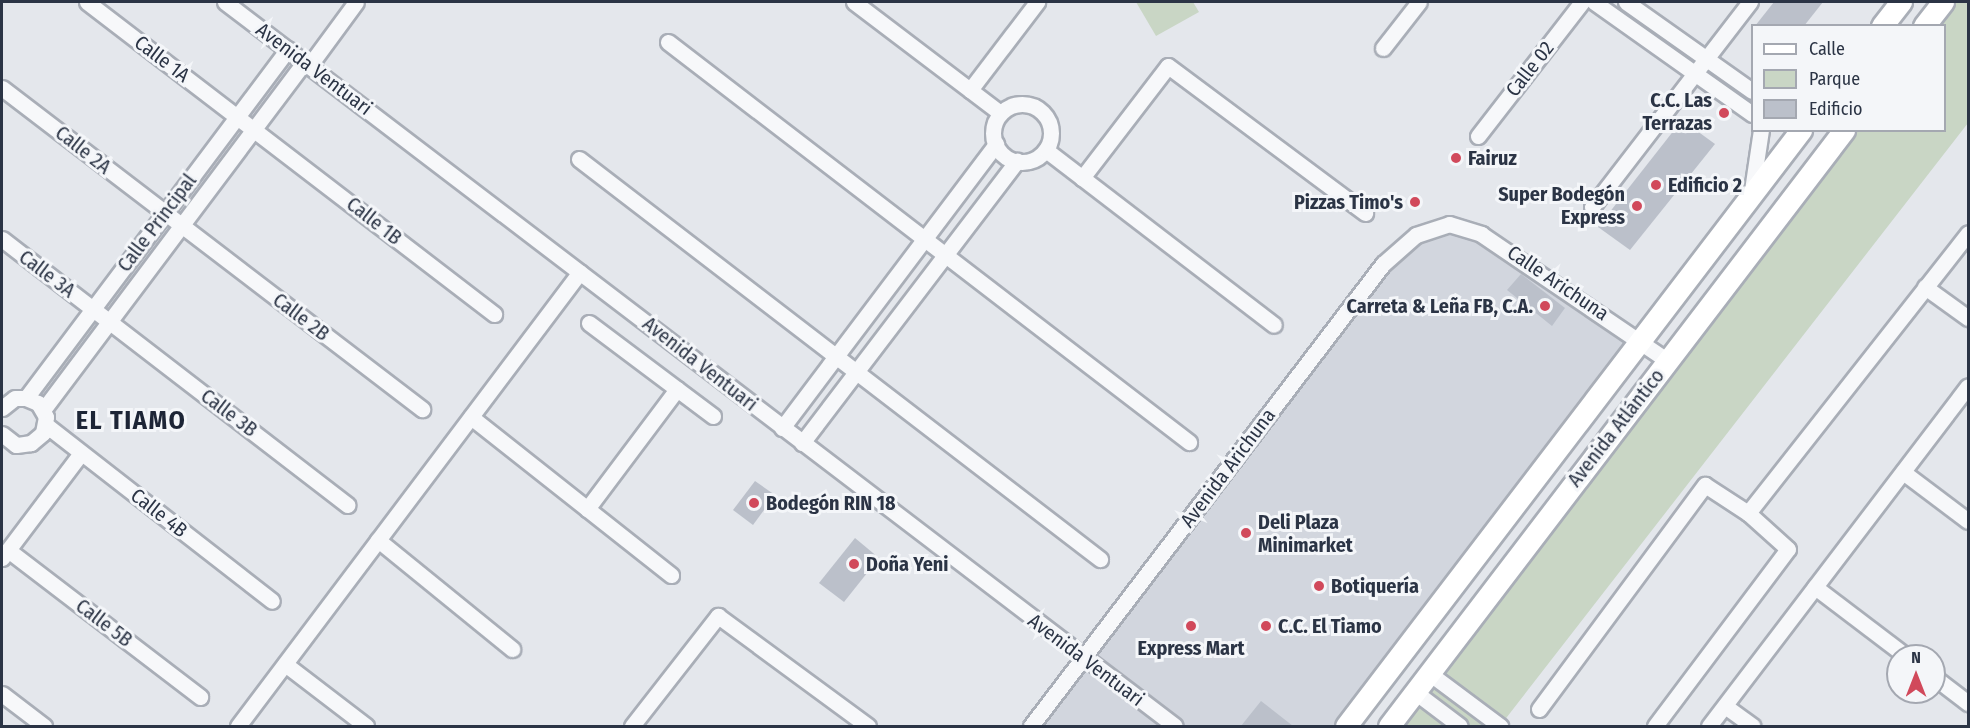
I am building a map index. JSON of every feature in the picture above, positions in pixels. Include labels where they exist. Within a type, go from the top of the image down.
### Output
[{"type":"main road","points":[[1884,24],[1901,2]]},
{"type":"main road","points":[[1926,24],[1943,2]]},
{"type":"main road","name":"Avenida Atlántico","points":[[1347,726],[1799,132]]},
{"type":"main road","name":"Avenida Atlántico","points":[[1389,726],[1842,132]]},
{"type":"street","name":"Calle 1A","points":[[87,2],[254,129]]},
{"type":"street","name":"Avenida Ventuari","points":[[225,2],[1175,726]]},
{"type":"street","name":"Calle Principal","points":[[43,410],[254,129],[354,2]]},
{"type":"street","points":[[854,2],[1000,113]]},
{"type":"street","points":[[970,90],[1037,2]]},
{"type":"street","points":[[1383,48],[1419,2]]},
{"type":"street","name":"Calle 02","points":[[1478,136],[1582,2]]},
{"type":"street","points":[[1594,2],[1751,113]]},
{"type":"street","points":[[1626,2],[1751,90]]},
{"type":"street","points":[[1592,207],[1750,2]]},
{"type":"street","points":[[668,42],[1189,442]]},
{"type":"street","name":"Calle Principal","points":[[10,399],[93,309],[288,49]]},
{"type":"street","points":[[1082,178],[1168,66],[1365,213]]},
{"type":"street","name":"Calle 2A","points":[[2,88],[181,226]]},
{"type":"street","points":[[1028,104],[1044,114],[1052,131],[1046,150],[1032,160],[1017,161],[996,144],[993,130],[1000,113],[1028,104]]},
{"type":"street","name":"Calle 1B","points":[[254,129],[494,314]]},
{"type":"street","points":[[1751,196],[1761,132]]},
{"type":"street","points":[[782,428],[996,144]]},
{"type":"street","points":[[1046,150],[1274,325]]},
{"type":"street","points":[[579,159],[1100,559]]},
{"type":"street","points":[[802,443],[1017,161]]},
{"type":"street","name":"Calle Arichuna","points":[[1438,225],[1463,227],[1498,243],[1641,340],[1668,361]]},
{"type":"street","name":"Avenida Arichuna","points":[[1031,726],[1383,264],[1416,235],[1438,225]]},
{"type":"street","name":"Calle 2B","points":[[181,226],[422,409]]},
{"type":"street","points":[[1748,513],[1968,233]]},
{"type":"street","name":"Calle 3A","points":[[2,239],[109,322]]},
{"type":"street","points":[[238,726],[580,272]]},
{"type":"street","points":[[1925,287],[1968,318]]},
{"type":"street","name":"Calle 3B","points":[[109,322],[348,505]]},
{"type":"street","points":[[589,323],[713,416]]},
{"type":"street","points":[[1709,726],[1968,386]]},
{"type":"street","points":[[587,509],[677,388]]},
{"type":"street","points":[[2,434],[9,442],[24,445],[38,439],[46,425],[43,410],[10,399]]},
{"type":"street","points":[[471,417],[671,575]]},
{"type":"street","name":"Calle 4B","points":[[46,425],[272,601]]},
{"type":"street","points":[[5,554],[81,453]]},
{"type":"street","points":[[1903,472],[1968,521]]},
{"type":"street","points":[[1539,709],[1705,485],[1748,513],[1788,549],[1655,726]]},
{"type":"street","points":[[378,540],[512,649]]},
{"type":"street","name":"Calle 5B","points":[[5,554],[200,696]]},
{"type":"street","points":[[1815,587],[1890,644]]},
{"type":"street","points":[[632,726],[718,616],[868,726]]},
{"type":"street","points":[[285,664],[366,726]]},
{"type":"street","points":[[1429,673],[1500,726]]},
{"type":"street","points":[[1946,686],[1968,703]]},
{"type":"street","points":[[1414,692],[1460,726]]},
{"type":"street","points":[[2,694],[44,726]]},
{"type":"street","points":[[1725,705],[1753,726]]},
{"type":"shaded area","points":[[1463,227],[1641,340],[1346,726],[1033,726],[1399,248]]},
{"type":"green space","points":[[1136,2],[1193,2],[1199,12],[1156,36]]},
{"type":"green space","points":[[1943,2],[1968,2],[1968,123],[1500,726],[1389,726],[1843,132],[1946,132],[1946,24],[1925,24]]},
{"type":"building","points":[[1774,2],[1823,2],[1806,24],[1757,24]]},
{"type":"building","name":"Edificio 2","points":[[1682,120],[1715,144],[1630,250],[1598,227]]},
{"type":"building","name":"Carreta & Leña FB, C.A.","points":[[1521,274],[1565,308],[1552,326],[1507,290]]},
{"type":"building","name":"Bodegón RIN 18","points":[[755,481],[775,495],[753,525],[733,510]]},
{"type":"building","name":"Doña Yeni","points":[[855,538],[879,558],[844,602],[819,583]]},
{"type":"building","points":[[1261,701],[1293,726],[1241,726]]},
{"type":"place","name":"C.C. Las Terrazas","points":[[1724,113]]},
{"type":"place","name":"Fairuz","points":[[1456,158]]},
{"type":"place","name":"Edificio 2","points":[[1656,185]]},
{"type":"place","name":"Pizzas Timo's","points":[[1415,202]]},
{"type":"place","name":"Super Bodegón Express","points":[[1637,206]]},
{"type":"place","name":"Carreta & Leña FB, C.A.","points":[[1545,306]]},
{"type":"place","name":"Bodegón RIN 18","points":[[754,503]]},
{"type":"place","name":"Deli Plaza Minimarket","points":[[1246,533]]},
{"type":"place","name":"Doña Yeni","points":[[854,564]]},
{"type":"place","name":"Botiquería","points":[[1319,586]]},
{"type":"place","name":"Express Mart","points":[[1191,626]]},
{"type":"place","name":"C.C. El Tiamo","points":[[1266,626]]},
{"type":"district","name":"EL TIAMO","points":[[131,421]]}]
